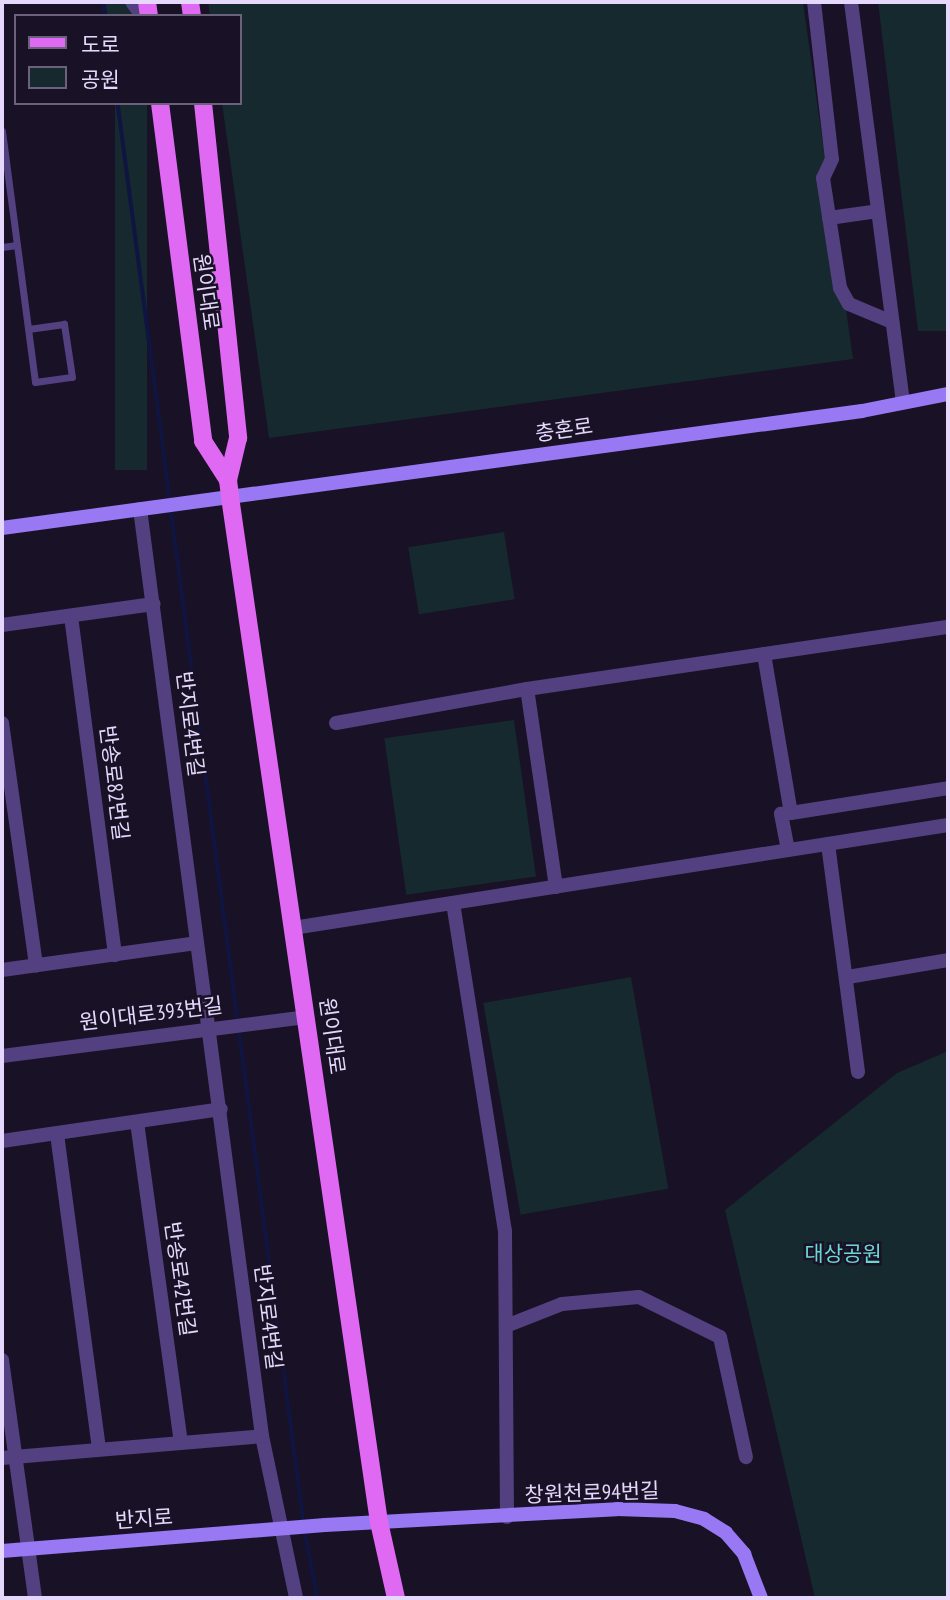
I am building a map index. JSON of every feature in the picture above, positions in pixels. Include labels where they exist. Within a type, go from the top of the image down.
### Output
[{"type":"main road","name":"원이대로","points":[[160,105],[203,441],[229,488]]},
{"type":"main road","name":"원이대로","points":[[204,105],[238,438],[229,488],[379,1522],[396,1598]]},
{"type":"main road","name":"충혼로","points":[[144,509],[184,503],[229,488],[903,403],[948,394]]},
{"type":"main road","points":[[2,528],[144,509]]},
{"type":"main road","name":"창원천로94번길","points":[[379,1522],[617,1509],[676,1511],[704,1519],[726,1533],[744,1555],[761,1598]]},
{"type":"main road","name":"반지로","points":[[2,1551],[379,1522]]},
{"type":"street","points":[[814,2],[832,159],[824,178],[840,288],[849,304],[892,322]]},
{"type":"street","points":[[851,2],[903,403]]},
{"type":"street","points":[[829,218],[878,211]]},
{"type":"street","name":"반지로4번길","points":[[144,509],[196,943],[262,1436],[285,1529],[296,1598]]},
{"type":"street","points":[[2,625],[154,604]]},
{"type":"street","name":"반송로82번길","points":[[71,616],[115,955]]},
{"type":"street","points":[[336,723],[527,689],[948,627]]},
{"type":"street","points":[[764,654],[791,813]]},
{"type":"street","points":[[527,689],[556,887]]},
{"type":"street","points":[[2,723],[36,966]]},
{"type":"street","points":[[788,850],[781,814],[948,788]]},
{"type":"street","points":[[293,928],[948,825]]},
{"type":"street","points":[[828,844],[848,977],[858,1072]]},
{"type":"street","points":[[453,903],[505,1231],[508,1517]]},
{"type":"street","points":[[2,971],[196,943]]},
{"type":"street","points":[[848,977],[948,960]]},
{"type":"street","name":"원이대로393번길","points":[[2,1056],[208,1027],[306,1017]]},
{"type":"street","points":[[2,1141],[220,1109]]},
{"type":"street","name":"반송로42번길","points":[[137,1122],[181,1442]]},
{"type":"street","points":[[57,1134],[99,1449]]},
{"type":"street","points":[[506,1326],[562,1304],[639,1297],[720,1337],[746,1457]]},
{"type":"street","points":[[2,1369],[9,1457],[35,1598]]},
{"type":"street","points":[[9,1457],[262,1436]]},
{"type":"lane","points":[[2,131],[28,329],[35,382],[72,377],[64,324],[28,329]]},
{"type":"lane","points":[[2,247],[17,245]]},
{"type":"green space","points":[[128,2],[134,14],[103,14],[102,4]]},
{"type":"green space","points":[[208,2],[803,2],[853,359],[269,438],[222,105],[242,105],[242,14],[210,14]]},
{"type":"green space","points":[[878,2],[948,2],[948,331],[918,331]]},
{"type":"green space","points":[[115,105],[147,105],[147,470],[115,470]]},
{"type":"green space","points":[[504,532],[515,599],[419,614],[408,547]]},
{"type":"green space","points":[[514,720],[536,876],[406,895],[384,738]]},
{"type":"green space","points":[[631,977],[668,1189],[521,1215],[483,1003]]},
{"type":"green space","name":"대상공원","points":[[948,1051],[948,1598],[815,1598],[725,1210],[897,1073]]},
{"type":"waterway","points":[[104,2],[106,14]]},
{"type":"waterway","points":[[118,105],[170,500]]},
{"type":"waterway","points":[[171,508],[238,1021]]},
{"type":"waterway","points":[[239,1028],[304,1524]]},
{"type":"waterway","points":[[305,1532],[318,1598]]}]
